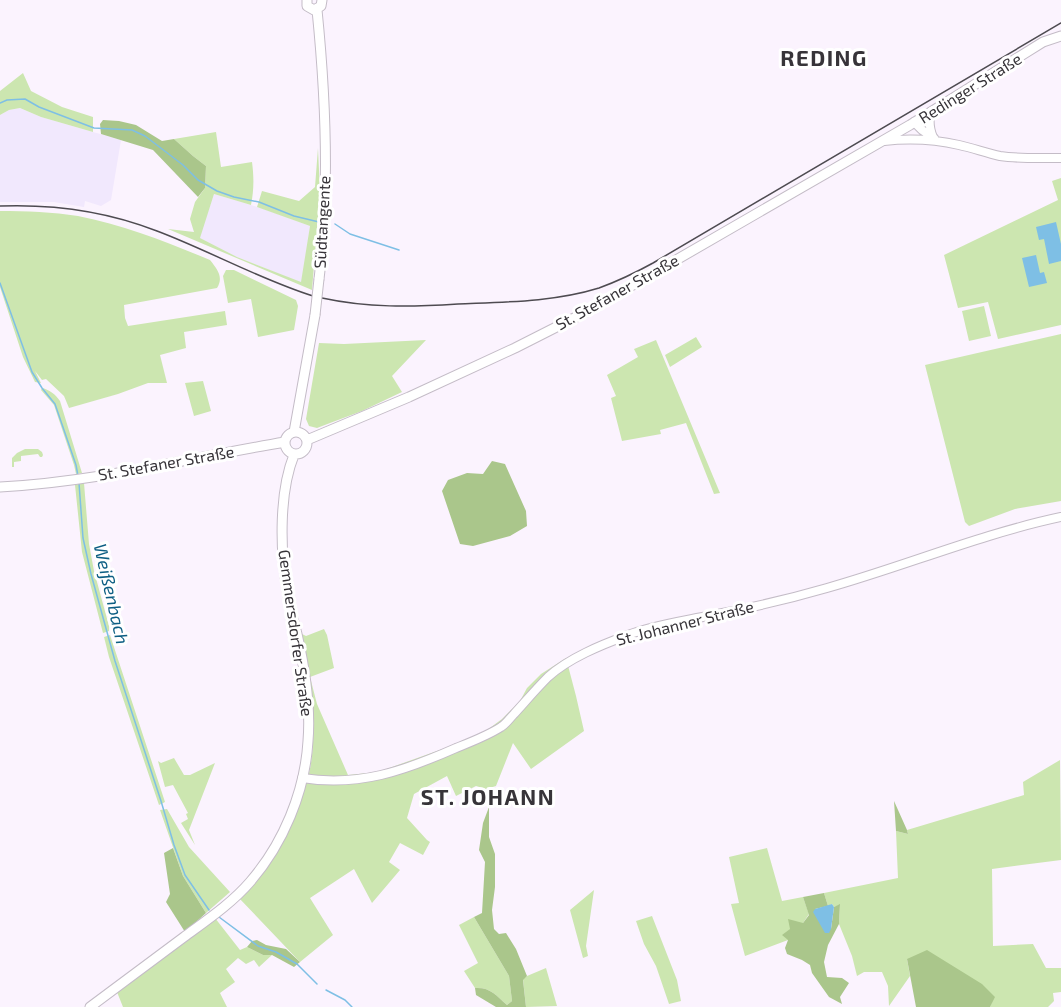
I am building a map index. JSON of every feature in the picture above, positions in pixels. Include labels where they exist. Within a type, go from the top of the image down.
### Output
[{"type":"main road","points":[[307,0],[306,4],[309,9],[317,10],[322,0]]},
{"type":"main road","name":"Südtangente","points":[[294,432],[315,315],[323,248],[325,122],[317,10]]},
{"type":"main road","name":"Redinger Straße","points":[[880,142],[1043,42],[1061,36]]},
{"type":"main road","name":"St. Stefaner Straße","points":[[307,440],[515,348],[606,300],[880,142]]},
{"type":"main road","points":[[294,432],[304,435],[307,440],[305,450],[298,455],[286,449],[285,442],[288,435],[294,432]]},
{"type":"main road","name":"St. Stefaner Straße","points":[[0,487],[79,479],[285,442]]},
{"type":"main road","name":"Gemmersdorfer Straße","points":[[90,1007],[208,919],[249,883],[280,840],[291,814],[302,778],[308,741],[306,680],[287,589],[283,543],[283,507],[290,463],[294,455]]},
{"type":"street","points":[[930,113],[930,132],[936,139]]},
{"type":"street","points":[[912,124],[921,139]]},
{"type":"street","name":"St. Stefaner Straße","points":[[912,124],[936,139]]},
{"type":"street","name":"St. Stefaner Straße","points":[[880,142],[936,139],[1003,156],[1061,158]]},
{"type":"street","name":"St. Johanner Straße","points":[[302,778],[326,781],[379,776],[419,764],[485,736],[503,726],[549,676],[584,653],[631,634],[827,588],[964,543],[1061,517]]},
{"type":"shaded area","points":[[20,108],[41,117],[121,140],[111,200],[101,206],[85,201],[84,207],[54,202],[0,202],[0,115]]},
{"type":"shaded area","points":[[214,194],[310,226],[302,283],[237,257],[199,238]]},
{"type":"green space","points":[[23,73],[31,91],[62,107],[93,117],[93,132],[41,117],[20,108],[0,115],[0,91]]},
{"type":"green space","points":[[103,120],[136,125],[162,141],[174,139],[206,166],[205,188],[198,197],[153,150],[101,134],[100,124]]},
{"type":"green space","points":[[216,132],[221,167],[252,162],[252,199],[251,205],[214,194],[200,238],[237,257],[301,282],[310,226],[257,207],[262,191],[299,201],[315,187],[318,148],[320,193],[312,290],[168,229],[194,232],[190,219],[195,202],[205,188],[206,166],[174,139]]},
{"type":"green space","points":[[1061,178],[1061,325],[998,339],[988,302],[958,308],[944,255],[1058,200],[1052,181]]},
{"type":"green space","points":[[0,211],[78,216],[145,235],[210,260],[220,277],[217,288],[124,305],[125,318],[128,326],[225,311],[227,325],[184,332],[186,348],[160,355],[167,383],[148,383],[69,408],[64,396],[46,379],[42,380],[35,371],[41,383],[35,382],[23,357],[0,287]]},
{"type":"green space","points":[[226,270],[234,270],[296,300],[298,306],[294,330],[258,337],[251,299],[228,303],[223,276]]},
{"type":"green space","points":[[984,306],[991,336],[969,341],[962,311]]},
{"type":"green space","points":[[1061,334],[1061,501],[1015,509],[969,526],[965,522],[925,365]]},
{"type":"green space","points":[[696,337],[702,347],[670,367],[665,355]]},
{"type":"green space","points":[[426,340],[392,376],[402,392],[362,411],[317,428],[309,426],[306,419],[319,343]]},
{"type":"green space","points":[[656,340],[720,493],[714,494],[686,423],[660,430],[661,434],[622,441],[611,398],[616,396],[607,375],[638,357],[634,349]]},
{"type":"green space","points":[[203,381],[211,411],[194,416],[185,383]]},
{"type":"green space","points":[[42,388],[52,393],[60,401],[82,473],[76,474],[54,405],[41,390]]},
{"type":"green space","points":[[25,449],[38,449],[43,455],[42,457],[38,454],[21,456],[21,461],[14,462],[14,467],[12,467],[12,458]]},
{"type":"green space","points":[[492,461],[505,464],[526,511],[527,526],[510,536],[473,546],[460,544],[442,491],[448,480],[467,473],[483,474]]},
{"type":"green space","points":[[84,483],[89,544],[109,626],[109,631],[103,633],[82,552],[75,485]]},
{"type":"green space","points":[[324,629],[334,668],[310,677],[317,704],[348,775],[378,772],[479,736],[502,719],[520,701],[527,688],[541,674],[566,658],[584,731],[531,769],[513,743],[496,786],[486,789],[476,786],[456,796],[447,776],[414,794],[407,818],[430,842],[423,855],[400,843],[389,862],[400,870],[372,903],[354,869],[310,898],[333,935],[300,962],[238,897],[297,806],[306,786],[311,765],[313,722],[302,634],[306,636]]},
{"type":"green space","points":[[110,635],[165,802],[159,805],[109,657],[104,637]]},
{"type":"green space","points":[[174,758],[184,775],[190,775],[215,763],[189,830],[195,845],[181,823],[188,819],[186,814],[188,813],[173,785],[165,787],[158,761],[161,763]]},
{"type":"green space","points":[[1060,760],[1061,860],[992,869],[993,946],[1033,944],[1046,968],[1061,968],[1061,992],[1053,993],[1054,1001],[1048,1007],[990,1007],[994,997],[907,959],[910,976],[889,1006],[888,986],[882,972],[864,972],[857,976],[852,956],[839,924],[840,905],[828,906],[824,893],[898,878],[896,831],[908,834],[907,830],[1024,795],[1023,782]]},
{"type":"green space","points":[[894,801],[907,830],[908,834],[896,831]]},
{"type":"green space","points":[[489,807],[489,837],[495,854],[492,910],[494,929],[499,934],[506,933],[516,949],[527,976],[523,980],[526,1007],[496,1007],[476,995],[475,988],[480,988],[493,992],[507,1005],[512,1001],[509,976],[474,917],[482,913],[485,862],[479,850],[483,823]]},
{"type":"green space","points":[[167,809],[189,847],[230,892],[206,913],[183,876],[160,810]]},
{"type":"green space","points":[[173,848],[183,876],[206,913],[185,932],[166,902],[170,894],[164,853]]},
{"type":"green space","points":[[767,848],[782,901],[803,897],[809,914],[803,923],[790,929],[788,940],[745,956],[731,904],[739,903],[729,857]]},
{"type":"green space","points":[[594,890],[586,946],[588,956],[583,958],[570,910]]},
{"type":"green space","points":[[824,893],[828,906],[815,909],[831,929],[834,907],[840,904],[839,924],[828,945],[824,962],[827,977],[842,978],[849,983],[840,997],[842,1004],[829,997],[812,973],[810,965],[787,954],[785,948],[788,940],[782,935],[790,929],[788,919],[803,923],[809,915],[803,897]]},
{"type":"green space","points":[[652,916],[677,980],[681,1001],[669,1004],[656,966],[644,944],[636,921]]},
{"type":"green space","points":[[474,917],[509,976],[512,1001],[507,1005],[489,990],[475,988],[464,971],[478,963],[459,925]]},
{"type":"green space","points":[[215,918],[240,950],[247,947],[263,955],[272,955],[259,967],[254,960],[246,964],[238,958],[226,969],[235,982],[220,993],[227,1007],[123,1007],[117,992]]},
{"type":"green space","points":[[257,940],[266,945],[286,949],[300,962],[294,967],[272,955],[263,955],[247,947],[252,941]]},
{"type":"green space","points":[[927,950],[982,984],[995,997],[990,1007],[916,1007],[907,959]]},
{"type":"green space","points":[[546,968],[557,1006],[526,1007],[523,979]]},
{"type":"water","points":[[1056,222],[1061,244],[1061,261],[1049,264],[1044,239],[1039,240],[1036,227]]},
{"type":"water","points":[[1036,255],[1040,273],[1044,272],[1047,283],[1029,287],[1022,258]]},
{"type":"water","points":[[832,904],[834,907],[831,929],[829,933],[825,933],[813,912],[815,909]]},
{"type":"waterway","points":[[0,103],[7,100],[25,99],[39,107],[94,128],[132,130],[145,136],[183,165],[198,180],[217,191],[319,222]]},
{"type":"waterway","points":[[335,224],[350,234],[399,250]]},
{"type":"waterway","name":"Weißenbach","points":[[0,283],[32,372],[55,404],[78,476]]},
{"type":"waterway","name":"Weißenbach","points":[[79,483],[83,538],[115,661],[185,875],[209,910]]},
{"type":"waterway","name":"Weißenbach","points":[[219,917],[258,946],[276,952],[297,964],[317,984]]},
{"type":"waterway","name":"Weißenbach","points":[[326,990],[345,1000],[352,1007]]},
{"type":"railway","points":[[322,298],[373,305],[423,306],[529,300],[565,296],[599,288],[653,263],[1061,23]]},
{"type":"railway","points":[[0,206],[40,206],[80,210],[119,218],[177,239],[313,296]]},
{"type":"district","name":"REDING","points":[[824,58]]},
{"type":"district","name":"ST. JOHANN","points":[[488,797]]}]
